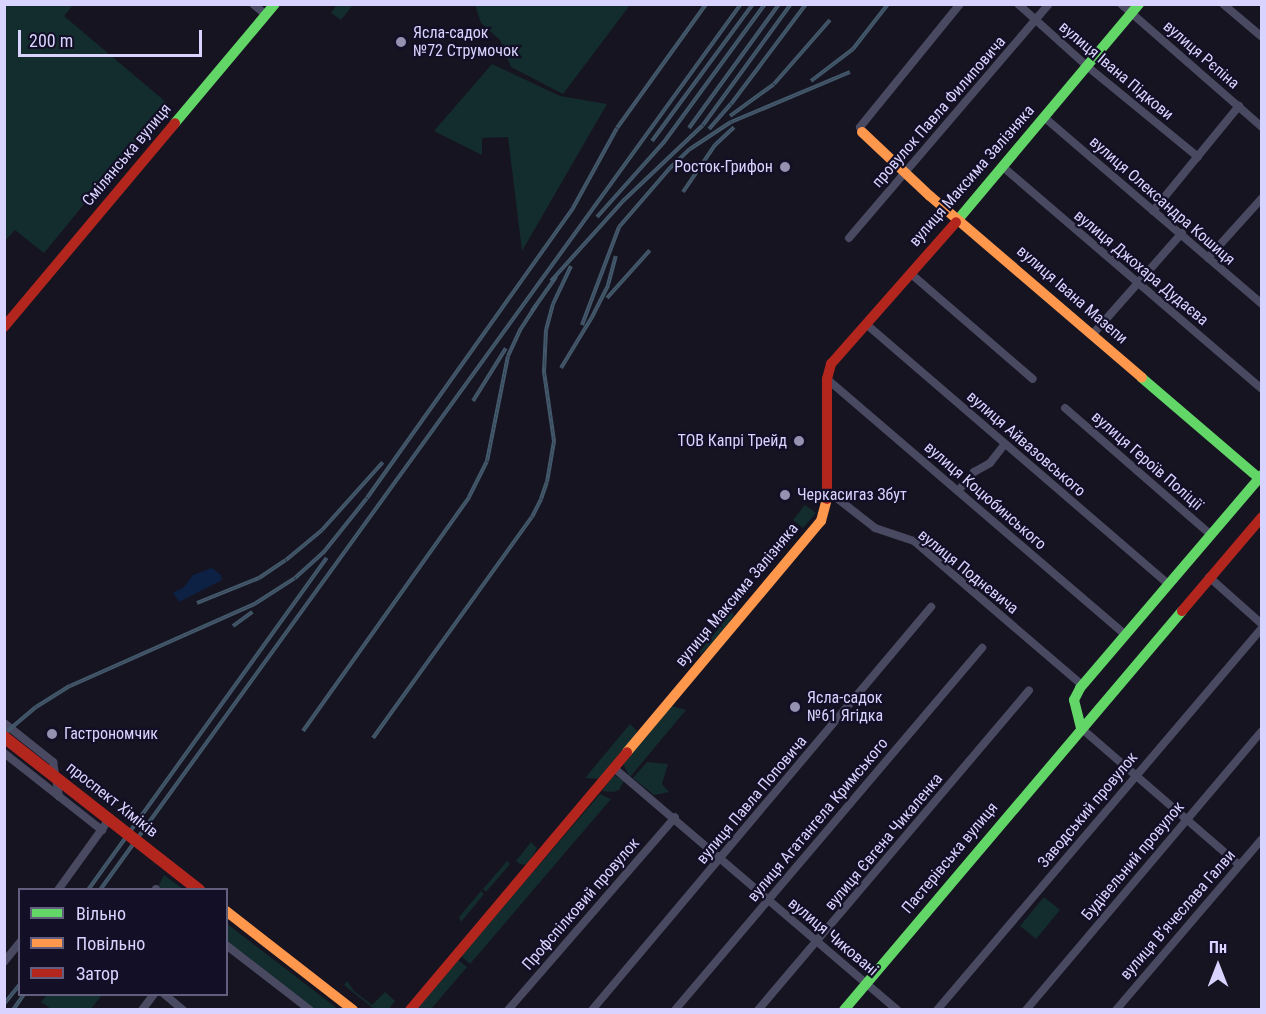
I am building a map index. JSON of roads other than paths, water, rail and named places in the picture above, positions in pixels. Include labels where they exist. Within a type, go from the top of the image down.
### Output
[{"type":"main road","name":"Смілянська вулиця","points":[[4,327],[275,4]]},
{"type":"main road","name":"вулиця Максима Залізняка","points":[[410,1010],[821,521],[829,492],[827,379],[831,364],[959,219],[1136,9]]},
{"type":"main road","name":"вулиця Івана Мазепи","points":[[862,132],[1092,335],[1261,478]]},
{"type":"main road","points":[[1081,728],[1074,700],[1082,685],[1261,478]]},
{"type":"main road","name":"Пастерівська вулиця","points":[[844,1010],[1262,517]]},
{"type":"main road","name":"проспект Хіміків","points":[[4,737],[196,888]]},
{"type":"main road","points":[[228,913],[353,1010]]},
{"type":"street","points":[[253,4],[266,15]]},
{"type":"street","points":[[862,132],[860,127],[960,4]]},
{"type":"street","name":"вулиця Івана Підкови","points":[[1018,4],[1088,67],[1198,157]]},
{"type":"street","name":"провулок Павла Филиповича","points":[[849,238],[1049,4]]},
{"type":"street","name":"вулиця Рєпіна","points":[[1121,4],[1136,9],[1262,127]]},
{"type":"street","points":[[1223,4],[1261,36]]},
{"type":"street","points":[[1153,211],[1239,106]]},
{"type":"street","name":"вулиця Олександра Кошиця","points":[[1045,118],[1182,233],[1262,304]]},
{"type":"street","name":"вулиця Джохара Дудаєва","points":[[1003,167],[1262,389]]},
{"type":"street","points":[[1208,258],[1258,209],[1262,198]]},
{"type":"street","points":[[1092,335],[1182,233]]},
{"type":"street","points":[[910,273],[1033,379]]},
{"type":"street","name":"вулиця Айвазовського","points":[[866,324],[1168,584]]},
{"type":"street","name":"вулиця Коцюбинського","points":[[827,379],[1125,634]]},
{"type":"street","name":"вулиця Героїв Поліції","points":[[1065,408],[1211,534]]},
{"type":"street","points":[[958,491],[974,472],[990,463],[1005,444]]},
{"type":"street","name":"вулиця Поднєвича","points":[[829,492],[875,528],[914,541],[1082,685]]},
{"type":"street","points":[[1209,577],[1262,626]]},
{"type":"street","name":"вулиця Павла Поповича","points":[[592,1010],[931,607]]},
{"type":"street","name":"Заводський провулок","points":[[937,1010],[1262,626]]},
{"type":"street","name":"вулиця Агатангела Кримського","points":[[675,1010],[982,648]]},
{"type":"street","name":"вулиця Євгена Чикаленка","points":[[758,1010],[1029,691]]},
{"type":"street","points":[[4,723],[53,762],[58,796]]},
{"type":"street","points":[[1081,728],[1239,865]]},
{"type":"street","name":"Будівельний провулок","points":[[1026,1010],[1262,731]]},
{"type":"street","points":[[4,753],[102,830]]},
{"type":"street","name":"вулиця Чиковані","points":[[614,768],[675,817],[897,1010]]},
{"type":"street","points":[[55,774],[111,817],[59,888]]},
{"type":"street","points":[[86,817],[93,804]]},
{"type":"street","name":"Профспілковий провулок","points":[[508,1010],[675,817]]},
{"type":"street","name":"вулиця Вʼячеслава Галви","points":[[1116,1010],[1262,839]]},
{"type":"street","points":[[4,962],[18,944]]},
{"type":"street","points":[[228,947],[310,1010]]},
{"type":"street","points":[[142,1010],[152,996]]},
{"type":"street","points":[[166,996],[183,1010]]},
{"type":"water","points":[[212,568],[221,575],[222,580],[179,602],[173,593],[184,587],[193,575]]},
{"type":"railway","points":[[4,734],[36,707],[70,686],[256,603],[295,578],[323,553],[367,498],[573,208],[617,128],[706,4]]},
{"type":"railway","points":[[101,888],[741,4]]},
{"type":"railway","points":[[652,141],[753,4]]},
{"type":"railway","points":[[597,217],[664,142],[765,4]]},
{"type":"railway","points":[[689,128],[779,4]]},
{"type":"railway","points":[[551,281],[623,201],[703,125],[791,4]]},
{"type":"railway","points":[[709,129],[731,104],[806,4]]},
{"type":"railway","points":[[811,81],[853,49],[888,4]]},
{"type":"railway","points":[[730,116],[774,84],[830,20]]},
{"type":"railway","points":[[582,325],[619,227],[669,169],[690,149],[731,122],[850,72]]},
{"type":"railway","points":[[683,192],[715,145],[734,127]]},
{"type":"railway","points":[[607,298],[650,250]]},
{"type":"railway","points":[[561,368],[592,317],[608,285],[616,256]]},
{"type":"railway","points":[[373,738],[532,517],[541,499],[547,482],[554,441],[544,372],[546,330],[553,304],[571,266]]},
{"type":"railway","points":[[532,311],[556,277]]},
{"type":"railway","points":[[303,731],[469,497],[487,461],[508,356],[520,330],[536,305]]},
{"type":"railway","points":[[473,401],[506,348]]},
{"type":"railway","points":[[197,603],[259,578],[286,560],[322,530],[383,462]]},
{"type":"railway","points":[[89,888],[327,558]]},
{"type":"railway","points":[[233,626],[252,612]]},
{"type":"railway","points":[[4,1004],[18,986]]},
{"type":"railway","points":[[13,1010],[23,996]]},
{"type":"place","name":"Ясла-садок №72 Струмочок","points":[[401,42]]},
{"type":"place","name":"Росток-Грифон","points":[[785,167]]},
{"type":"place","name":"ТОВ Капрі Трейд","points":[[799,441]]},
{"type":"place","name":"Черкасигаз Збут","points":[[785,495]]},
{"type":"place","name":"Ясла-садок №61 Ягідка","points":[[795,707]]},
{"type":"place","name":"Гастрономчик","points":[[52,734]]}]
